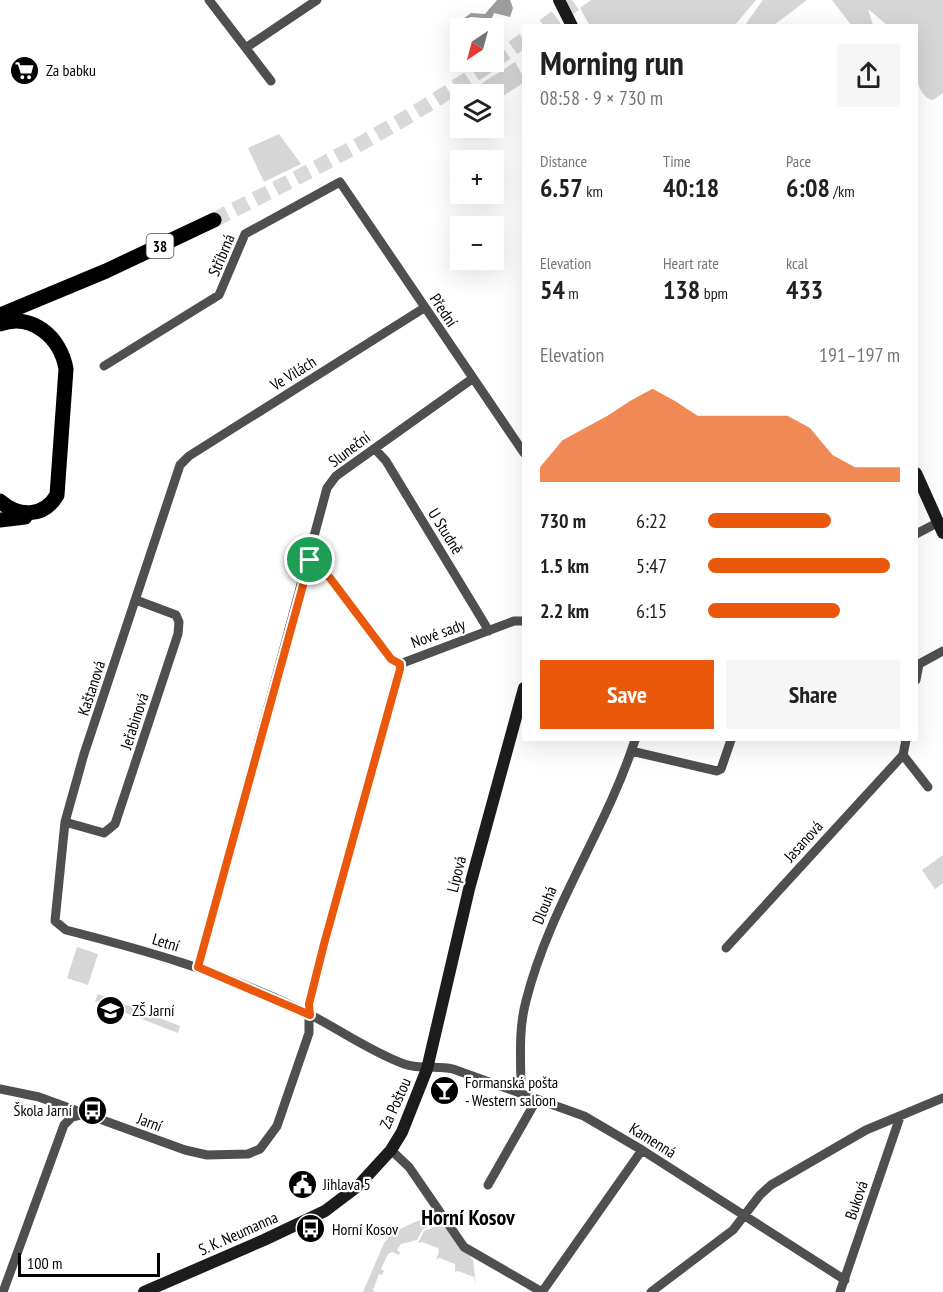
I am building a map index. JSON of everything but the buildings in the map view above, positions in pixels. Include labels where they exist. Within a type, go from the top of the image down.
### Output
[{"type":"main road","name":"38","points":[[0,315],[106,271],[214,220]]},
{"type":"main road","points":[[0,324],[20,320],[39,327],[56,342],[65,360],[59,488],[54,501],[24,518],[0,520]]},
{"type":"main road","points":[[0,501],[19,513],[36,513]]},
{"type":"street","points":[[209,0],[271,81]]},
{"type":"street","points":[[247,47],[317,0]]},
{"type":"street","points":[[559,0],[571,24]]},
{"type":"street","name":"Přední","points":[[340,182],[522,450]]},
{"type":"street","name":"Stříbrná","points":[[104,366],[219,295],[245,234],[340,182]]},
{"type":"street","name":"Ve Vilách","points":[[180,465],[189,456],[424,308]]},
{"type":"street","name":"Sluneční","points":[[198,967],[329,485],[336,476],[472,379]]},
{"type":"street","name":"U Studně","points":[[375,448],[386,461],[489,631]]},
{"type":"street","name":"Kaštanová","points":[[57,924],[53,916],[65,822],[180,465]]},
{"type":"street","points":[[918,477],[941,527],[918,533]]},
{"type":"street","points":[[310,560],[330,578],[391,659],[400,664]]},
{"type":"street","name":"Jeřabinová","points":[[65,822],[105,833],[115,824],[178,634],[180,622],[176,615],[136,600]]},
{"type":"street","name":"Nové sady","points":[[310,1015],[309,1004],[400,664],[514,621],[522,621]]},
{"type":"street","points":[[918,663],[943,651]]},
{"type":"street","name":"Lípová","points":[[427,1069],[469,889],[522,695]]},
{"type":"street","name":"Dlouhá","points":[[521,1092],[522,1020],[526,1000],[564,893],[635,741]]},
{"type":"street","points":[[631,751],[717,771],[721,769],[731,741]]},
{"type":"street","points":[[906,741],[903,755],[928,787]]},
{"type":"street","name":"Jasanová","points":[[726,948],[903,755]]},
{"type":"street","name":"Letní","points":[[57,924],[66,930],[198,967],[310,1015],[390,1058],[427,1069]]},
{"type":"street","name":"Jarní","points":[[0,1089],[39,1096],[198,1154],[248,1154],[257,1151],[267,1143],[278,1126],[309,1033],[310,1015]]},
{"type":"street","name":"Kamenná","points":[[427,1069],[441,1066],[521,1092],[584,1116],[642,1150],[744,1218],[845,1280]]},
{"type":"street","name":"Za Poštou","points":[[343,1198],[391,1150],[410,1116],[427,1069]]},
{"type":"street","points":[[651,1292],[733,1230],[759,1195],[771,1185],[867,1130],[943,1098]]},
{"type":"street","points":[[488,1185],[537,1099]]},
{"type":"street","points":[[3,1292],[64,1125],[72,1117],[85,1114]]},
{"type":"street","name":"Buková","points":[[840,1292],[900,1117]]},
{"type":"street","name":"Za Poštou","points":[[391,1150],[409,1167],[464,1247],[542,1292]]},
{"type":"street","points":[[542,1292],[642,1150]]},
{"type":"street","name":"S. K. Neumanna","points":[[144,1292],[264,1240],[324,1211],[343,1198]]},
{"type":"shaded area","points":[[497,0],[510,0],[513,8],[510,17],[494,13],[492,18],[464,18],[471,13],[485,14]]},
{"type":"shaded area","points":[[591,0],[756,0],[736,24],[589,24],[580,8]]},
{"type":"shaded area","points":[[763,0],[807,0],[775,24],[746,24]]},
{"type":"shaded area","points":[[832,0],[943,0],[943,93],[933,100],[925,96],[920,89],[918,24],[886,24],[868,9],[873,24],[850,24]]},
{"type":"shaded area","points":[[515,62],[522,74],[522,84],[504,95],[504,84],[483,84],[499,72],[504,72],[504,69]]},
{"type":"shaded area","points":[[279,134],[301,164],[264,182],[248,148]]},
{"type":"shaded area","points":[[943,855],[943,883],[935,889],[922,870]]},
{"type":"shaded area","points":[[77,947],[98,954],[88,985],[67,978]]},
{"type":"shaded area","points":[[98,994],[180,1026],[178,1033],[95,1001]]},
{"type":"shaded area","points":[[429,1216],[433,1219],[432,1223],[437,1224],[423,1229],[417,1240],[401,1244],[397,1250],[400,1252],[399,1255],[392,1252],[388,1254],[381,1269],[384,1271],[382,1275],[379,1274],[373,1290],[375,1292],[363,1292],[388,1238],[399,1230]]},
{"type":"shaded area","points":[[443,1223],[473,1260],[476,1286],[474,1277],[455,1272],[455,1264],[440,1258],[436,1259],[438,1248],[422,1242],[418,1243],[424,1231]]},
{"type":"tunnel","points":[[547,24],[580,0]]},
{"type":"tunnel","points":[[504,54],[522,41]]},
{"type":"tunnel","points":[[214,220],[392,126],[478,72]]},
{"type":"place","name":"Za babku","points":[[25,70]]},
{"type":"place","name":"ZŠ Jarní","points":[[111,1010]]},
{"type":"place","name":"Formanská pošta - Western saloon","points":[[444,1091]]},
{"type":"place","name":"Škola Jarní","points":[[93,1110]]},
{"type":"place","name":"Jihlava 5","points":[[302,1184]]},
{"type":"place","name":"Horní Kosov","points":[[311,1229]]},
{"type":"district","name":"Horní Kosov","points":[[468,1217]]},
{"type":"route","points":[[310,560],[330,578],[391,659],[400,664],[400,669],[324,944],[309,1004],[310,1015],[296,1007],[198,967],[310,560]]}]
